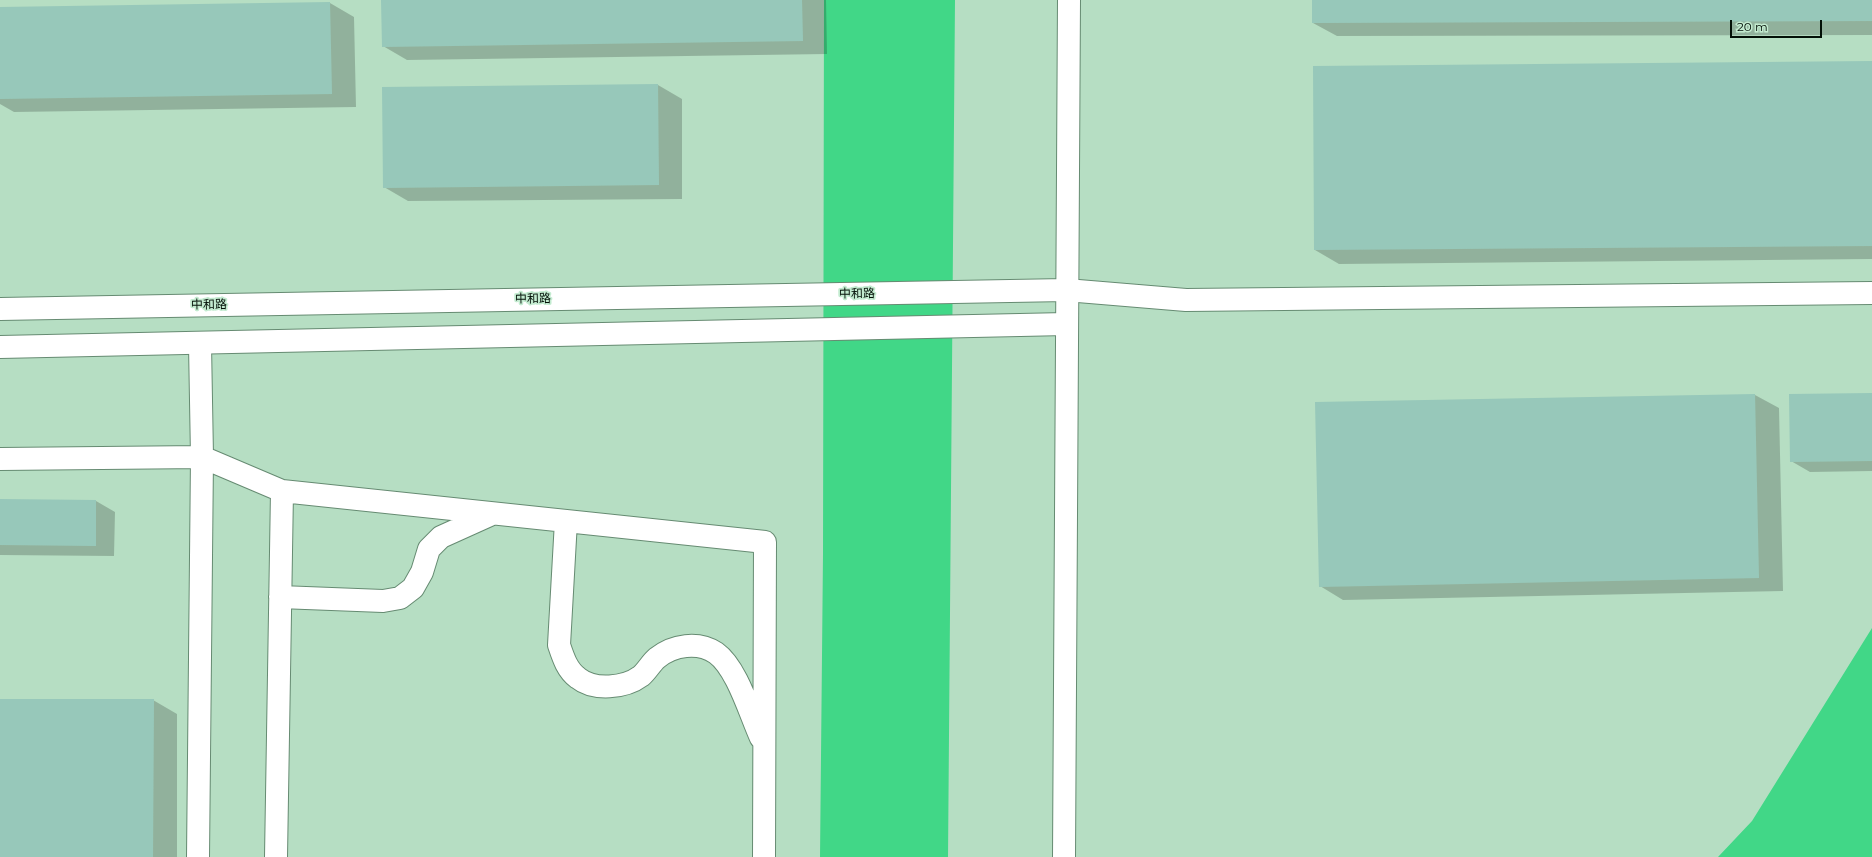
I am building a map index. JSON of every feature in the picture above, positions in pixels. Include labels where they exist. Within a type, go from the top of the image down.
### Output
[{"type":"main road","points":[[1064,857],[1066,290],[1069,0]]},
{"type":"main road","name":"中和路","points":[[0,308],[1066,290],[1186,300],[1872,293]]},
{"type":"main road","points":[[0,347],[200,344],[1066,324]]},
{"type":"main road","points":[[198,857],[202,457],[200,344]]},
{"type":"main road","points":[[0,459],[202,457],[282,491],[765,542],[764,857]]},
{"type":"main road","points":[[276,857],[282,491]]},
{"type":"main road","points":[[280,597],[383,601],[400,598],[413,588],[422,572],[429,549],[441,536],[493,513]]},
{"type":"main road","points":[[566,521],[558,645],[565,663],[578,679],[599,687],[621,686],[640,676],[657,658],[674,648],[697,645],[716,653],[731,668],[764,747]]},
{"type":"shaded area","points":[[824,0],[955,0],[948,857],[820,857],[823,554]]},
{"type":"shaded area","points":[[1872,628],[1872,857],[1718,857],[1752,821]]},
{"type":"building","points":[[381,0],[802,0],[803,41],[382,47]]},
{"type":"building","points":[[1312,0],[1872,0],[1872,21],[1312,23]]},
{"type":"building","points":[[330,2],[332,94],[0,99],[0,7]]},
{"type":"building","points":[[1872,61],[1872,246],[1314,250],[1313,66]]},
{"type":"building","points":[[658,84],[659,185],[383,188],[382,87]]},
{"type":"building","points":[[1872,393],[1872,461],[1790,462],[1789,394]]},
{"type":"building","points":[[1755,394],[1759,578],[1319,587],[1315,402]]},
{"type":"building","points":[[0,499],[96,500],[96,546],[0,545]]},
{"type":"building","points":[[0,699],[154,699],[153,857],[0,857]]}]
